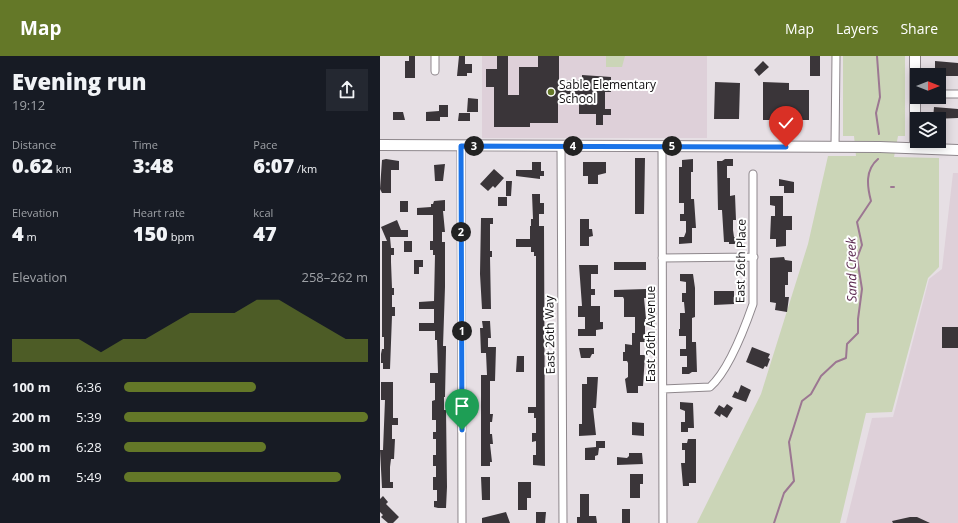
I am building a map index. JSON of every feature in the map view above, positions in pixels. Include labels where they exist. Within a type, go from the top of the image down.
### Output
[{"type":"street","points":[[435,56],[435,71]]},
{"type":"street","points":[[835,147],[836,56]]},
{"type":"street","points":[[916,56],[916,68]]},
{"type":"street","points":[[946,94],[958,94]]},
{"type":"street","points":[[380,146],[910,148]]},
{"type":"street","points":[[461,146],[462,523]]},
{"type":"street","name":"East 26th Way","points":[[561,146],[563,523]]},
{"type":"street","name":"East 26th Avenue","points":[[662,146],[663,523]]},
{"type":"street","points":[[915,148],[958,150]]},
{"type":"street","name":"East 26th Place","points":[[663,389],[710,387],[716,382],[747,322],[753,304],[753,174]]},
{"type":"street","points":[[662,258],[754,257]]},
{"type":"shaded area","points":[[482,56],[707,56],[707,138],[482,138]]},
{"type":"shaded area","points":[[953,173],[958,173],[958,523],[846,523],[872,418],[893,417],[929,279],[942,269]]},
{"type":"green space","points":[[606,56],[625,56],[622,67],[606,67]]},
{"type":"green space","points":[[843,56],[905,56],[905,136],[898,136],[894,157],[939,158],[939,267],[928,278],[892,412],[866,413],[840,523],[697,523],[761,394],[808,244],[828,156],[856,156],[854,136],[843,136]]},
{"type":"building","points":[[409,56],[415,56],[415,78],[405,78],[405,61],[409,61]]},
{"type":"building","points":[[459,56],[465,56],[465,64],[472,64],[472,73],[467,73],[467,76],[457,76]]},
{"type":"building","points":[[497,56],[508,56],[508,95],[519,95],[519,67],[538,67],[538,56],[559,56],[559,80],[582,80],[582,75],[611,77],[611,92],[605,92],[605,109],[611,109],[611,115],[603,115],[603,125],[596,125],[596,114],[579,114],[579,103],[558,103],[558,123],[530,123],[530,127],[494,127],[494,87],[486,87],[486,69],[497,69]]},
{"type":"building","points":[[810,56],[820,56],[820,76],[810,76]]},
{"type":"building","points":[[763,61],[769,67],[759,76],[754,70]]},
{"type":"building","points":[[935,61],[958,63],[958,76],[946,76],[946,68],[935,68]]},
{"type":"building","points":[[715,82],[740,83],[739,119],[714,119]]},
{"type":"building","points":[[763,82],[789,83],[789,90],[809,90],[809,120],[763,120]]},
{"type":"building","points":[[468,98],[478,99],[478,112],[467,112]]},
{"type":"building","points":[[439,105],[448,105],[448,117],[440,117],[440,121],[426,121],[426,112],[439,111]]},
{"type":"building","points":[[934,107],[958,109],[958,118],[946,118],[946,112],[934,112]]},
{"type":"building","points":[[393,112],[403,112],[405,120],[393,120]]},
{"type":"building","points":[[459,113],[470,113],[470,121],[458,121]]},
{"type":"building","points":[[635,158],[645,158],[644,214],[635,214]]},
{"type":"building","points":[[386,159],[399,161],[399,170],[391,170],[391,193],[382,193],[380,189],[382,160]]},
{"type":"building","points":[[693,159],[693,172],[691,172],[691,199],[694,199],[696,228],[692,228],[692,243],[679,244],[679,237],[684,237],[686,232],[686,221],[680,221],[680,214],[684,214],[684,203],[679,203],[679,167],[682,167],[682,160]]},
{"type":"building","points":[[725,159],[733,159],[733,166],[727,166],[727,178],[730,178],[730,196],[735,195],[736,220],[733,220],[733,230],[734,237],[739,237],[739,244],[729,244],[729,242],[724,242],[722,210],[718,210],[717,161],[722,161]]},
{"type":"building","points":[[532,162],[541,162],[541,171],[544,171],[544,176],[540,176],[540,179],[516,176],[516,170],[532,170]]},
{"type":"building","points":[[583,162],[606,162],[606,173],[598,175],[598,184],[588,184],[588,176],[583,176]]},
{"type":"building","points":[[445,164],[443,181],[435,181],[434,165]]},
{"type":"building","points":[[494,169],[504,178],[495,188],[493,186],[488,191],[480,184]]},
{"type":"building","points":[[779,179],[794,182],[794,193],[784,193],[784,186],[779,186]]},
{"type":"building","points":[[506,181],[512,181],[511,196],[506,196]]},
{"type":"building","points":[[532,194],[540,194],[540,203],[544,203],[544,214],[539,214],[539,226],[544,226],[545,466],[533,465],[533,455],[536,455],[536,441],[532,442],[532,433],[536,433],[536,418],[534,418],[534,413],[528,413],[528,407],[536,407],[536,256],[534,256],[534,252],[531,252],[531,247],[516,247],[516,239],[530,239],[531,219],[533,219]]},
{"type":"building","points":[[770,196],[783,196],[783,216],[792,216],[792,230],[786,230],[786,246],[776,247],[776,239],[770,239],[771,216],[775,216],[775,206],[770,205]]},
{"type":"building","points":[[498,197],[507,197],[507,206],[498,206]]},
{"type":"building","points":[[445,200],[445,211],[443,211],[445,232],[442,232],[442,242],[445,242],[443,346],[446,346],[444,410],[446,410],[447,487],[446,508],[438,508],[434,507],[434,501],[437,501],[437,490],[433,490],[433,477],[436,477],[436,466],[433,466],[433,455],[436,455],[436,439],[433,439],[433,432],[436,432],[436,420],[432,420],[432,401],[435,400],[435,383],[430,383],[430,373],[438,373],[437,340],[435,340],[435,331],[419,331],[419,323],[434,323],[434,309],[419,309],[419,302],[434,301],[435,255],[433,255],[433,250],[430,250],[430,241],[433,241],[433,215],[417,215],[417,208],[431,207],[431,204],[433,204],[434,201]]},
{"type":"building","points":[[400,201],[408,201],[408,212],[400,212]]},
{"type":"building","points":[[481,218],[493,218],[493,224],[490,224],[490,251],[492,251],[492,257],[490,257],[491,309],[482,309],[480,274]]},
{"type":"building","points":[[580,219],[589,219],[589,229],[592,229],[593,236],[589,237],[589,246],[580,246]]},
{"type":"building","points":[[397,220],[401,230],[408,230],[408,237],[390,237],[391,248],[394,248],[394,255],[391,255],[391,262],[392,288],[394,288],[394,295],[392,295],[392,307],[395,307],[395,316],[392,316],[390,369],[383,369],[383,363],[381,363],[382,349],[384,349],[384,337],[382,337],[382,241],[387,241],[381,227]]},
{"type":"building","points":[[404,241],[412,241],[412,252],[404,252]]},
{"type":"building","points":[[784,257],[785,260],[792,261],[792,272],[788,272],[788,285],[785,285],[785,297],[789,297],[787,312],[775,310],[776,303],[770,302],[770,258]]},
{"type":"building","points":[[414,260],[423,260],[423,267],[419,267],[419,274],[414,274]]},
{"type":"building","points":[[614,262],[646,262],[646,270],[614,270]]},
{"type":"building","points":[[579,265],[598,265],[598,274],[591,274],[591,289],[595,289],[595,295],[591,295],[591,306],[600,306],[600,322],[603,322],[603,329],[596,330],[596,336],[578,336],[578,329],[585,329],[585,317],[578,317],[578,306],[582,306]]},
{"type":"building","points":[[680,274],[693,274],[695,288],[695,317],[692,318],[692,342],[696,342],[697,372],[692,372],[689,374],[682,374],[682,367],[687,367],[687,356],[680,356],[680,349],[686,349],[686,336],[679,336],[679,329],[680,313],[685,313],[684,302],[682,302],[682,293],[686,293],[686,282],[680,281]]},
{"type":"building","points":[[646,289],[646,298],[644,298],[646,319],[645,342],[640,342],[640,355],[645,355],[643,386],[638,386],[638,393],[627,393],[625,379],[628,377],[628,363],[627,361],[623,361],[623,352],[625,352],[625,344],[632,345],[632,333],[635,333],[635,317],[624,317],[624,299],[623,297],[614,297],[614,290]]},
{"type":"building","points":[[714,291],[734,291],[734,304],[714,305]]},
{"type":"building","points":[[482,321],[490,321],[491,338],[488,338],[488,347],[496,347],[495,381],[490,381],[490,414],[493,414],[492,422],[490,422],[490,434],[492,434],[493,444],[490,444],[492,462],[490,462],[490,466],[481,466],[481,375],[487,375],[486,353],[481,353],[480,328],[483,328]]},
{"type":"building","points":[[942,327],[958,327],[958,348],[942,348]]},
{"type":"building","points":[[752,347],[770,354],[767,367],[765,366],[763,369],[746,362]]},
{"type":"building","points":[[579,348],[594,348],[594,354],[592,354],[590,358],[581,358]]},
{"type":"building","points":[[517,356],[524,356],[524,372],[516,372]]},
{"type":"building","points":[[587,377],[598,377],[596,408],[593,408],[596,435],[579,436],[579,424],[582,424],[582,384],[587,384]]},
{"type":"building","points":[[381,382],[393,382],[393,418],[398,418],[398,425],[392,425],[392,439],[395,439],[394,459],[391,459],[390,467],[390,482],[393,482],[393,488],[382,488],[380,450],[383,450],[385,400],[381,400]]},
{"type":"building","points":[[741,385],[751,390],[746,402],[732,397],[735,391],[738,393]]},
{"type":"building","points":[[680,402],[693,403],[694,428],[688,428],[688,432],[681,432],[681,422],[685,422],[685,411],[680,409]]},
{"type":"building","points":[[727,404],[733,408],[727,418],[721,414],[720,417],[714,413],[719,405],[724,408]]},
{"type":"building","points":[[632,422],[644,423],[644,436],[632,435]]},
{"type":"building","points":[[688,439],[696,439],[696,483],[689,483],[689,486],[683,486],[681,463],[685,463],[685,450],[682,450],[682,443],[687,443]]},
{"type":"building","points":[[596,441],[605,441],[605,448],[599,448],[598,455],[595,456],[595,460],[585,460],[585,448],[596,447]]},
{"type":"building","points":[[629,453],[642,453],[643,464],[617,465],[617,457],[627,458]]},
{"type":"building","points":[[630,474],[643,474],[643,484],[640,484],[640,498],[630,498]]},
{"type":"building","points":[[481,477],[490,477],[490,500],[482,500]]},
{"type":"building","points":[[518,482],[531,482],[531,498],[527,498],[527,510],[518,510]]},
{"type":"building","points":[[580,494],[589,494],[589,516],[596,516],[597,523],[577,523],[577,517],[580,517]]},
{"type":"building","points":[[383,496],[388,502],[386,504],[399,517],[393,523],[388,523],[381,517],[383,515],[380,512],[380,499]]},
{"type":"building","points":[[622,509],[630,509],[630,523],[622,523]]},
{"type":"building","points":[[506,512],[510,523],[482,523],[482,518]]},
{"type":"building","points":[[536,512],[546,512],[545,523],[536,523]]},
{"type":"building","points":[[917,517],[930,523],[893,523],[892,521]]},
{"type":"waterway","name":"Sand Creek","points":[[877,56],[880,97],[876,113],[879,134]]},
{"type":"waterway","name":"Sand Creek","points":[[774,523],[784,493],[794,481],[789,442],[802,401],[811,394],[821,376],[836,362],[846,358],[847,344],[858,333],[858,319],[862,289],[857,258],[862,245],[857,222],[871,201],[868,178],[871,168],[878,159]]},
{"type":"place","name":"Sable Elementary School","points":[[551,92]]},
{"type":"route","points":[[462,430],[461,146],[786,147]]}]
